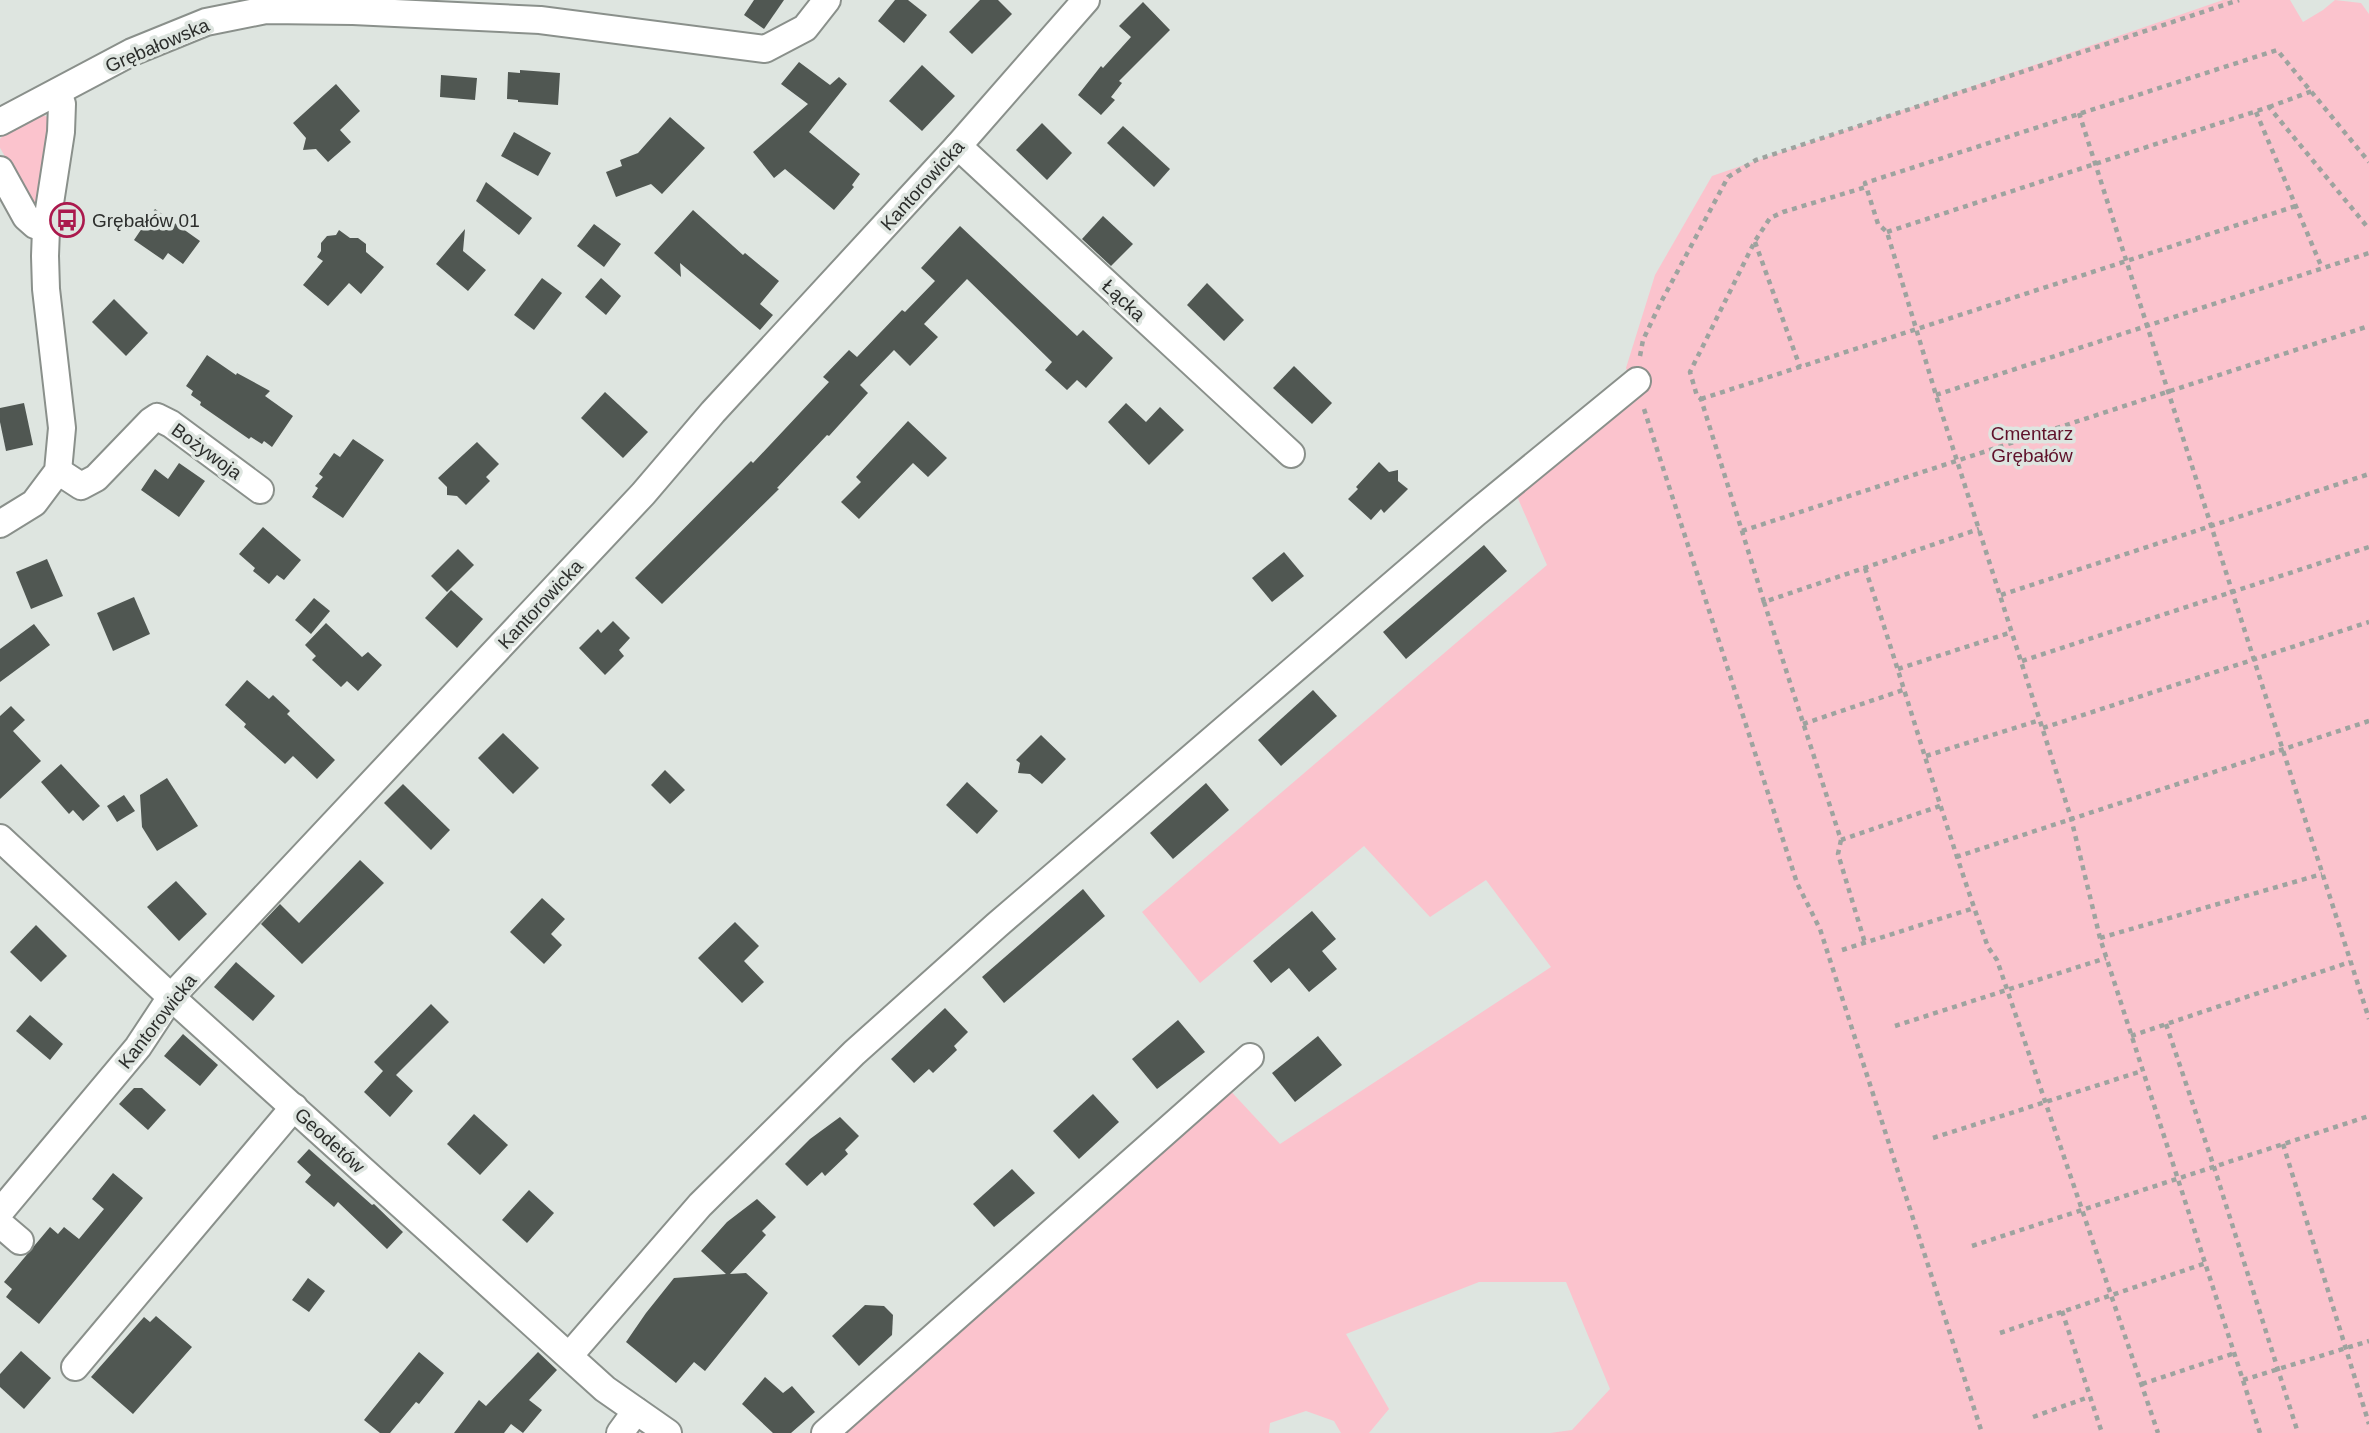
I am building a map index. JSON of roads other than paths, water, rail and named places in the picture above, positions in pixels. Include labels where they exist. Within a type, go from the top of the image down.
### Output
[{"type":"street","name":"Grębałowska","points":[[0,122],[132,52],[206,22],[266,10],[353,11],[540,20],[765,49],[805,28],[827,0]]},
{"type":"street","name":"Kantorowicka","points":[[0,1212],[138,1047],[172,997],[643,494],[713,412],[958,146],[1086,0]]},
{"type":"street","points":[[0,524],[34,503],[58,471],[62,428],[46,289],[46,229],[61,132],[62,117],[58,92]]},
{"type":"street","name":"Łącka","points":[[958,146],[1291,454]]},
{"type":"street","points":[[0,170],[26,217],[35,225],[46,229]]},
{"type":"street","points":[[569,1356],[700,1205],[854,1053],[1018,907],[1466,522],[1637,381]]},
{"type":"street","name":"Bożywoja","points":[[58,471],[81,486],[96,478],[157,417],[171,424],[260,490]]},
{"type":"street","name":"Geodetów","points":[[0,838],[606,1389],[668,1433]]},
{"type":"street","points":[[825,1433],[1250,1057]]},
{"type":"street","points":[[75,1367],[294,1107]]},
{"type":"street","points":[[0,1224],[20,1241]]},
{"type":"street","points":[[620,1433],[636,1411]]},
{"type":"place","name":"Grębałów 01","points":[[67,220]]},
{"type":"park label","name":"Cmentarz Grębałów","points":[[2032,444]]}]
